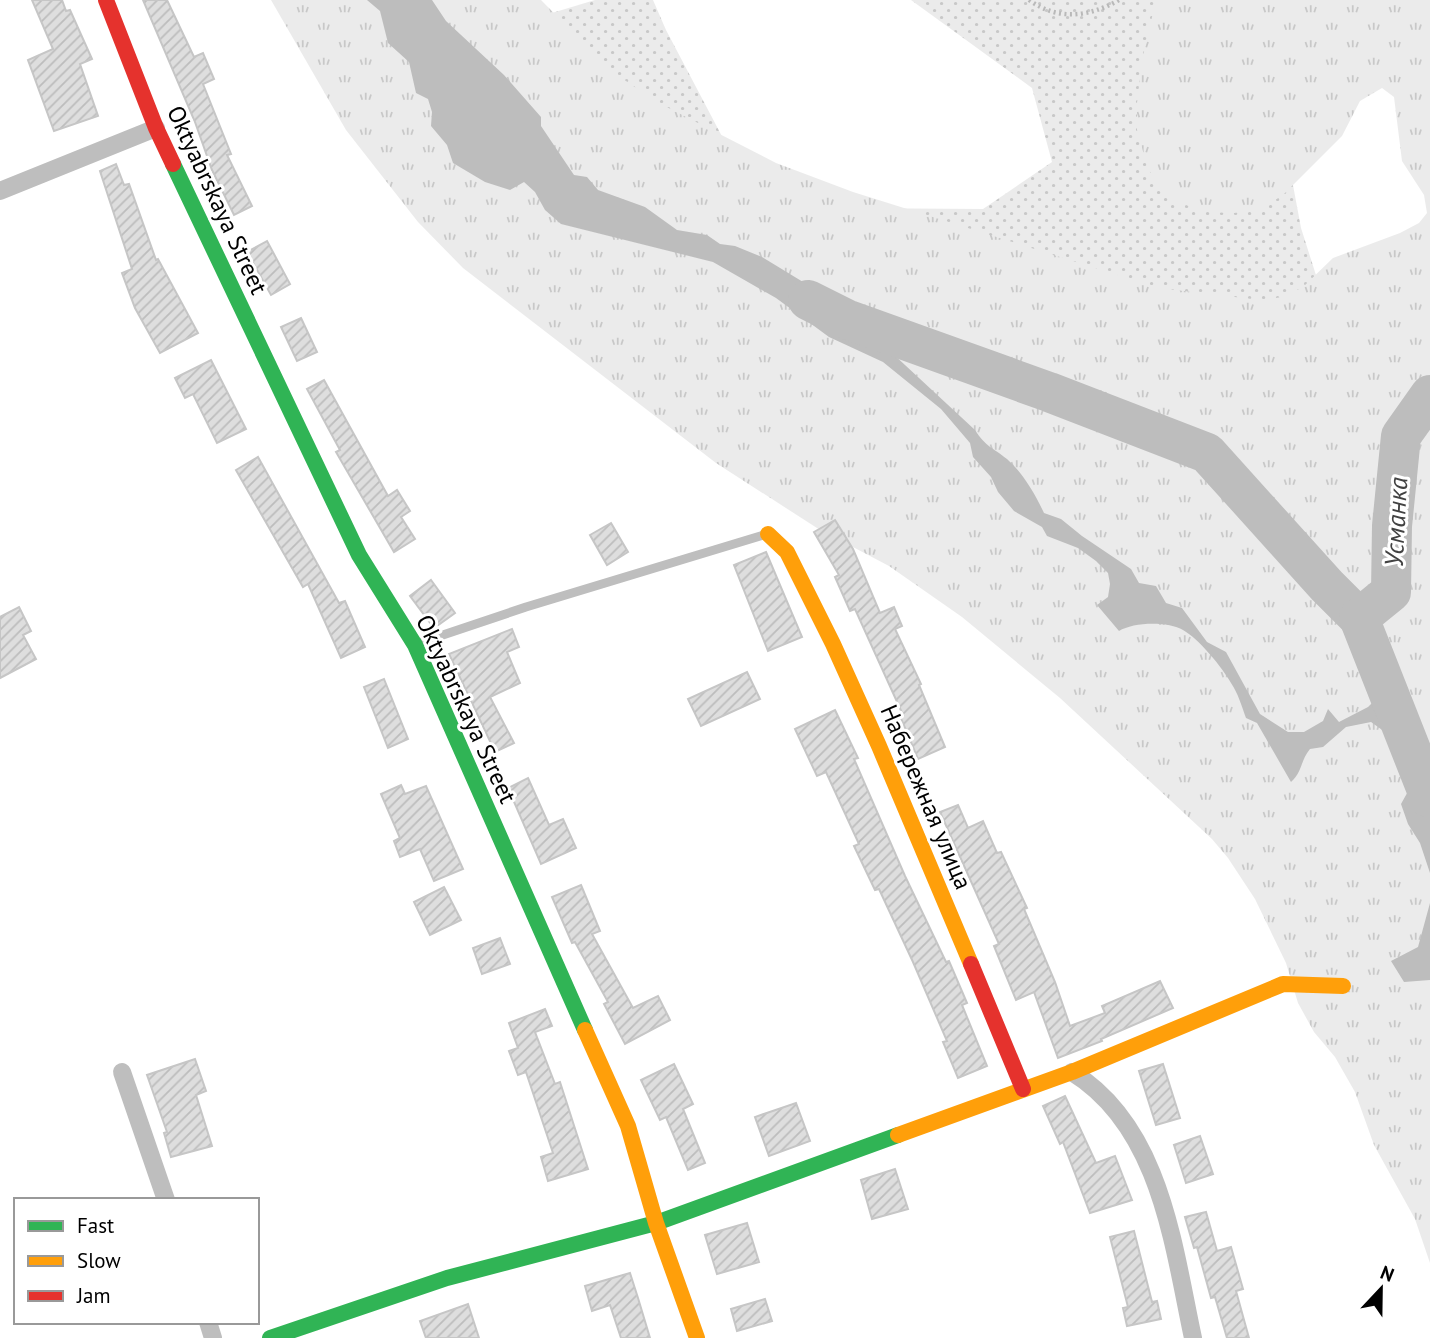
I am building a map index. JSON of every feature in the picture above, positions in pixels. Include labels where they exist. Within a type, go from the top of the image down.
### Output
[{"type":"street","name":"Oktyabrskaya Street","points":[[106,0],[156,128],[359,555],[415,645],[628,1126],[656,1223],[697,1338]]},
{"type":"street","points":[[0,191],[156,128]]},
{"type":"street","name":"Набережная улица","points":[[768,534],[787,552],[833,644],[879,746],[1023,1089]]},
{"type":"street","points":[[270,1338],[447,1278],[656,1223],[1072,1072],[1283,984],[1343,986]]},
{"type":"street","points":[[122,1072],[165,1198]]},
{"type":"street","points":[[1072,1072],[1091,1084],[1106,1099],[1128,1127],[1146,1162],[1166,1210],[1193,1338]]},
{"type":"lane","points":[[415,645],[526,607],[768,534]]},
{"type":"path","points":[[1029,0],[1057,14],[1076,15],[1093,13],[1119,0]]},
{"type":"green space","points":[[271,0],[541,0],[610,70],[655,101],[776,163],[853,192],[1159,288],[1260,300],[1283,297],[1303,287],[1333,258],[1400,233],[1419,223],[1427,213],[1424,195],[1402,161],[1394,97],[1382,88],[1360,101],[1342,136],[1283,195],[1261,209],[1234,213],[1207,212],[1171,200],[1148,169],[1137,130],[1142,60],[1156,0],[1430,0],[1430,1263],[1415,1219],[1374,1145],[1355,1092],[1335,1057],[1314,1032],[1298,1003],[1286,963],[1255,899],[1212,839],[1060,698],[962,617],[889,566],[817,528],[716,463],[463,268],[418,222],[346,130]]},
{"type":"green space","points":[[595,0],[653,0],[746,182],[837,208],[983,209],[1052,162],[1032,88],[911,0],[1194,0],[1185,67],[1208,132],[1279,110],[1301,228],[1342,357],[1302,409],[1190,377],[1046,303],[902,298],[614,158],[558,100],[499,29]]},
{"type":"shaded area","points":[[367,0],[432,0],[446,21],[504,75],[541,117],[541,126],[574,175],[587,177],[598,190],[645,207],[677,230],[707,235],[720,244],[735,246],[762,257],[854,313],[861,334],[891,352],[986,443],[1013,465],[1028,484],[1044,513],[1061,519],[1131,569],[1139,583],[1156,586],[1166,603],[1182,608],[1207,642],[1226,652],[1260,714],[1288,732],[1304,732],[1323,721],[1328,709],[1339,722],[1368,707],[1377,698],[1398,691],[1422,733],[1428,754],[1430,780],[1420,777],[1385,732],[1371,722],[1346,727],[1323,747],[1310,749],[1291,782],[1257,723],[1246,718],[1227,676],[1203,647],[1183,630],[1169,625],[1141,624],[1119,631],[1097,605],[1108,597],[1108,573],[1078,548],[1047,536],[1042,527],[1014,511],[998,492],[991,477],[973,457],[970,443],[941,409],[883,362],[829,337],[776,298],[713,262],[561,224],[545,210],[535,192],[524,182],[510,190],[485,182],[453,163],[447,145],[431,126],[432,112],[428,99],[416,93],[409,62],[388,43],[380,11]]},
{"type":"shaded area","points":[[1416,777],[1430,783],[1430,873],[1420,843],[1408,824],[1401,804]]},
{"type":"shaded area","points":[[1430,903],[1430,980],[1404,982],[1391,961],[1418,947]]},
{"type":"building","points":[[32,0],[62,0],[66,11],[70,10],[92,59],[80,64],[98,116],[54,131],[28,60],[53,49]]},
{"type":"building","points":[[143,0],[167,0],[194,57],[203,53],[214,79],[203,84],[231,154],[227,155],[252,206],[234,215],[212,170],[195,122]]},
{"type":"building","points":[[116,164],[124,185],[129,184],[156,260],[158,259],[198,333],[160,353],[135,308],[122,273],[132,269],[100,171]]},
{"type":"building","points":[[267,241],[290,284],[271,295],[247,252]]},
{"type":"building","points":[[301,318],[317,352],[297,361],[281,327]]},
{"type":"building","points":[[211,360],[246,429],[217,443],[193,394],[185,398],[175,378]]},
{"type":"building","points":[[324,380],[388,496],[397,490],[410,511],[401,517],[415,539],[394,552],[336,452],[340,450],[307,389]]},
{"type":"building","points":[[258,457],[339,603],[345,601],[365,647],[341,658],[308,584],[303,587],[236,470]]},
{"type":"building","points":[[835,520],[853,549],[880,613],[894,607],[902,626],[895,629],[921,684],[919,685],[945,747],[918,759],[900,716],[903,715],[855,609],[850,611],[835,577],[839,575],[814,532]]},
{"type":"building","points":[[611,523],[628,552],[607,565],[590,535]]},
{"type":"building","points":[[766,552],[802,637],[768,651],[734,565]]},
{"type":"building","points":[[431,580],[455,613],[434,628],[410,596]]},
{"type":"building","points":[[19,607],[31,631],[23,635],[36,659],[0,678],[0,617]]},
{"type":"building","points":[[512,629],[519,647],[507,652],[520,683],[490,697],[514,743],[495,752],[449,654]]},
{"type":"building","points":[[747,672],[760,699],[701,726],[688,699]]},
{"type":"building","points":[[384,679],[408,739],[388,748],[364,687]]},
{"type":"building","points":[[835,710],[858,758],[854,759],[905,876],[946,962],[949,961],[967,1003],[962,1005],[987,1066],[958,1078],[943,1042],[947,1041],[913,962],[879,889],[875,890],[854,846],[859,844],[826,772],[817,776],[795,729]]},
{"type":"building","points":[[528,778],[549,825],[563,819],[576,848],[541,864],[508,788]]},
{"type":"building","points":[[401,785],[405,794],[426,786],[463,869],[434,881],[420,849],[400,857],[394,841],[400,838],[381,794]]},
{"type":"building","points":[[958,805],[968,828],[983,821],[997,853],[1001,852],[1027,908],[1024,909],[1055,982],[1070,1026],[1105,1013],[1102,1006],[1160,981],[1173,1008],[1058,1058],[1034,992],[1016,1000],[994,946],[999,944],[940,812]]},
{"type":"building","points":[[581,885],[600,931],[592,934],[633,1008],[658,996],[670,1020],[625,1044],[604,1004],[608,1002],[575,942],[572,943],[552,897]]},
{"type":"building","points":[[444,887],[461,920],[430,935],[414,902]]},
{"type":"building","points":[[500,938],[510,964],[482,974],[473,948]]},
{"type":"building","points":[[545,1009],[552,1026],[535,1032],[555,1084],[560,1082],[588,1169],[548,1181],[541,1157],[553,1153],[526,1072],[518,1075],[509,1051],[518,1048],[509,1023]]},
{"type":"building","points":[[195,1059],[206,1091],[196,1095],[212,1146],[171,1157],[164,1133],[167,1132],[147,1075]]},
{"type":"building","points":[[674,1064],[693,1104],[683,1109],[705,1163],[688,1170],[666,1117],[660,1120],[641,1080]]},
{"type":"building","points":[[1163,1064],[1180,1118],[1156,1125],[1139,1071]]},
{"type":"building","points":[[1065,1096],[1096,1163],[1115,1156],[1132,1200],[1090,1213],[1063,1142],[1060,1144],[1043,1106]]},
{"type":"building","points":[[796,1103],[810,1141],[769,1156],[755,1117]]},
{"type":"building","points":[[1200,1136],[1213,1174],[1186,1183],[1174,1145]]},
{"type":"building","points":[[895,1169],[908,1209],[872,1219],[861,1180]]},
{"type":"building","points":[[1206,1212],[1217,1251],[1231,1247],[1243,1289],[1236,1291],[1249,1338],[1227,1338],[1215,1297],[1211,1298],[1197,1247],[1194,1248],[1185,1217]]},
{"type":"building","points":[[747,1223],[759,1262],[717,1274],[705,1235]]},
{"type":"building","points":[[1134,1231],[1152,1302],[1157,1301],[1161,1319],[1127,1326],[1123,1308],[1128,1307],[1110,1237]]},
{"type":"building","points":[[630,1273],[650,1338],[621,1338],[610,1305],[592,1311],[585,1286]]},
{"type":"building","points":[[765,1299],[772,1321],[737,1331],[731,1309]]},
{"type":"building","points":[[468,1304],[479,1338],[426,1338],[420,1321]]},
{"type":"waterway","points":[[808,300],[846,319],[1049,392],[1207,453],[1359,618]]},
{"type":"waterway","name":"Усманка","points":[[1430,395],[1401,436],[1392,526],[1391,592],[1359,618],[1430,798]]},
{"type":"traffic: fast","points":[[173,164],[359,555],[415,645],[585,1030]]},
{"type":"traffic: fast","points":[[270,1338],[447,1278],[656,1223],[898,1135]]},
{"type":"traffic: slow","points":[[768,534],[787,552],[833,644],[971,964]]},
{"type":"traffic: slow","points":[[898,1135],[1072,1072],[1283,984],[1343,986]]},
{"type":"traffic: slow","points":[[585,1030],[628,1126],[656,1223],[697,1338]]},
{"type":"traffic: jam","points":[[106,0],[156,128],[173,164]]},
{"type":"traffic: jam","points":[[971,964],[1023,1089]]}]
